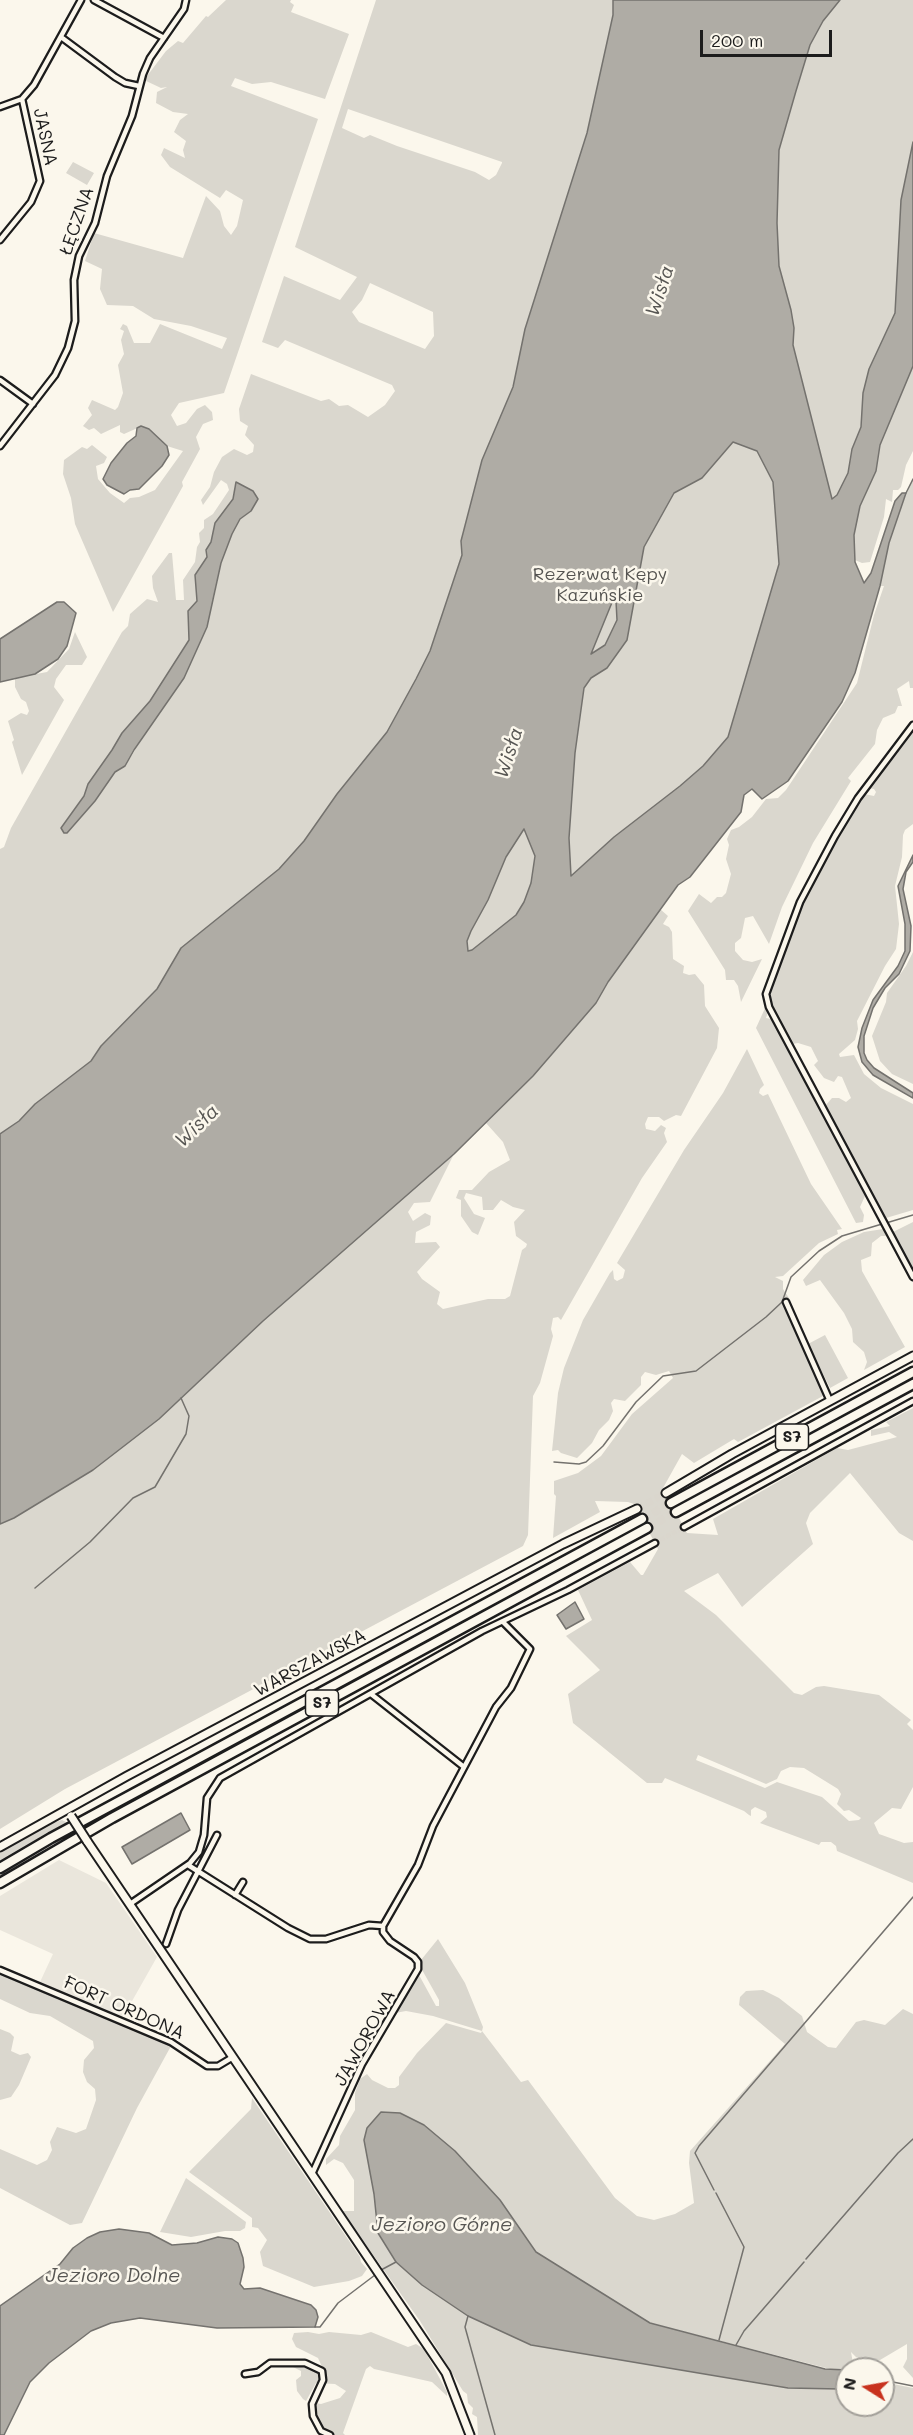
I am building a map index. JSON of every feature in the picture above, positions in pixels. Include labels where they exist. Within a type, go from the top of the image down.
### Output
[{"type":"highway","name":"S7","points":[[671,1503],[913,1372]]},
{"type":"highway","name":"S7","points":[[676,1512],[913,1384]]},
{"type":"highway","name":"S7","points":[[0,1868],[51,1838],[642,1519]]},
{"type":"highway","name":"S7","points":[[0,1883],[122,1812],[647,1528]]},
{"type":"street","points":[[0,107],[22,99],[34,84],[81,0]]},
{"type":"street","points":[[94,0],[164,38]]},
{"type":"street","name":"ŁĘCZNA","points":[[0,446],[55,375],[68,348],[75,321],[76,264],[94,223],[106,176],[132,116],[139,86],[150,58],[184,9],[186,0]]},
{"type":"street","points":[[61,37],[115,77],[125,83],[139,86]]},
{"type":"street","name":"JASNA","points":[[0,240],[31,201],[39,181],[25,104],[22,99]]},
{"type":"street","points":[[0,380],[33,404]]},
{"type":"street","points":[[913,725],[858,798],[835,836],[800,902],[766,994],[769,1007],[913,1277]]},
{"type":"street","points":[[786,1302],[830,1401]]},
{"type":"street","points":[[666,1494],[732,1454],[913,1356]]},
{"type":"street","points":[[684,1527],[913,1401]]},
{"type":"street","name":"WARSZAWSKA","points":[[0,1847],[69,1813],[563,1544],[637,1509]]},
{"type":"street","points":[[130,1904],[188,1864],[201,1849],[207,1798],[220,1778],[482,1631],[655,1543]]},
{"type":"street","points":[[188,1864],[310,1939],[326,1939],[369,1925],[383,1926],[418,1865],[433,1826],[464,1767],[496,1707],[511,1688],[530,1649],[503,1622]]},
{"type":"street","points":[[370,1694],[464,1767]]},
{"type":"street","points":[[69,1813],[446,2373],[470,2435]]},
{"type":"street","points":[[166,1944],[178,1910],[217,1835]]},
{"type":"street","points":[[235,1895],[243,1882]]},
{"type":"street","name":"JAWOROWA","points":[[312,2174],[362,2064],[418,1969],[418,1962],[414,1957],[390,1941],[383,1926]]},
{"type":"street","name":"FORT ORDONA","points":[[0,1970],[171,2042],[207,2066],[218,2066],[233,2057]]},
{"type":"street","points":[[245,2374],[258,2372],[270,2363],[305,2363],[322,2371],[323,2380],[312,2404],[313,2416],[320,2433],[330,2435]]},
{"type":"shaded area","points":[[59,1860],[106,1883],[157,1957],[123,2017],[40,1982],[53,1954],[0,1930],[0,1896]]},
{"type":"green space","points":[[226,0],[291,0],[290,2],[294,5],[291,12],[349,34],[325,99],[271,82],[252,84],[235,78],[231,86],[318,119],[224,393],[179,403],[171,415],[177,426],[186,423],[197,409],[205,405],[212,412],[213,420],[203,424],[196,437],[200,449],[182,482],[183,486],[113,612],[75,524],[71,498],[63,474],[64,460],[82,447],[87,449],[92,445],[107,457],[104,463],[96,466],[98,479],[110,493],[124,503],[130,498],[155,490],[183,451],[167,446],[142,426],[124,434],[120,432],[120,425],[101,434],[94,428],[89,430],[83,426],[92,415],[88,408],[92,400],[115,410],[118,407],[123,393],[118,365],[124,354],[121,340],[124,331],[120,329],[123,324],[127,326],[134,343],[150,343],[160,324],[222,349],[227,338],[191,326],[154,319],[133,306],[107,305],[100,289],[102,269],[85,261],[94,233],[183,258],[206,196],[220,211],[224,226],[231,235],[237,226],[243,200],[226,190],[220,198],[170,167],[161,155],[164,148],[185,158],[183,150],[186,141],[174,132],[180,120],[188,114],[173,112],[156,103],[157,92],[167,87],[161,88],[144,80],[166,51],[178,41],[183,43],[206,16],[208,17]]},
{"type":"green space","name":"Rezerwat Kępy Kazuńskie","points":[[376,0],[913,0],[913,451],[906,465],[901,487],[893,490],[892,502],[886,499],[884,517],[870,562],[862,563],[855,560],[865,583],[855,673],[842,702],[788,781],[762,799],[752,789],[744,795],[741,812],[690,877],[678,885],[660,909],[668,916],[663,924],[672,932],[673,959],[684,966],[683,973],[695,974],[704,985],[705,1006],[719,1028],[717,1048],[681,1116],[676,1115],[664,1121],[659,1117],[648,1117],[645,1124],[646,1129],[655,1131],[661,1125],[666,1128],[664,1133],[667,1142],[642,1178],[561,1320],[558,1317],[553,1318],[551,1329],[553,1336],[540,1383],[533,1396],[528,1535],[523,1546],[65,1789],[0,1829],[0,849],[4,847],[11,828],[122,632],[128,626],[130,614],[147,599],[158,602],[152,576],[169,553],[172,553],[176,600],[184,600],[183,580],[195,562],[200,542],[199,533],[204,528],[204,520],[213,514],[229,490],[227,484],[221,480],[203,505],[201,500],[210,487],[214,472],[222,457],[234,449],[247,455],[253,452],[254,445],[245,435],[248,426],[240,421],[239,409],[251,374],[321,401],[329,399],[339,406],[348,405],[368,417],[385,405],[395,391],[392,385],[285,340],[278,348],[262,342],[284,276],[340,300],[357,277],[295,247]],"holes":[[[348,109],[502,163],[496,175],[489,180],[475,172],[370,135],[364,138],[342,128]],[[370,283],[433,312],[434,336],[425,349],[359,322],[352,312],[362,300]],[[235,485],[251,511],[240,519],[232,534],[221,563],[214,598],[154,720],[125,766],[115,772],[95,801],[67,833],[64,833],[61,828],[84,796],[88,784],[122,733],[150,701],[189,640],[188,611],[197,601],[195,576],[207,557],[206,550],[211,542],[215,523],[233,499]],[[486,1123],[503,1142],[510,1160],[489,1172],[472,1190],[459,1190],[456,1198],[461,1200],[461,1216],[472,1232],[478,1235],[485,1218],[474,1214],[464,1198],[466,1193],[482,1197],[483,1210],[493,1210],[501,1200],[513,1207],[525,1210],[514,1222],[516,1236],[527,1244],[522,1250],[510,1296],[505,1299],[488,1299],[443,1309],[437,1304],[440,1292],[422,1279],[417,1272],[440,1247],[436,1242],[415,1243],[416,1232],[430,1225],[431,1216],[425,1213],[413,1221],[408,1212],[414,1203],[430,1202],[454,1154]]]},
{"type":"green space","points":[[73,162],[94,173],[87,185],[66,173]]},
{"type":"green space","points":[[913,478],[913,688],[910,688],[909,681],[897,689],[902,706],[898,706],[895,713],[883,718],[877,730],[875,744],[848,778],[851,781],[813,843],[782,907],[769,944],[753,916],[745,918],[741,938],[735,943],[735,951],[743,960],[752,962],[762,959],[741,1002],[738,986],[734,980],[726,980],[725,970],[688,911],[699,894],[711,903],[726,893],[731,874],[726,859],[729,845],[727,839],[731,830],[752,817],[766,799],[778,798],[786,790],[857,683],[874,615],[884,586],[880,586],[889,543],[900,508]]},
{"type":"green space","points":[[75,632],[87,657],[82,665],[66,665],[56,679],[54,687],[64,700],[22,775],[8,721],[21,713],[27,715],[29,711],[26,702],[21,699],[15,687],[15,678],[47,672],[69,649]]},
{"type":"green space","points":[[913,728],[913,824],[905,830],[903,835],[902,857],[895,886],[899,924],[896,949],[857,1021],[858,1029],[855,1040],[839,1054],[840,1057],[854,1055],[864,1074],[881,1088],[913,1104],[913,1210],[886,1218],[825,1106],[832,1098],[839,1098],[846,1102],[851,1098],[842,1077],[838,1076],[834,1082],[824,1078],[814,1065],[818,1061],[811,1047],[798,1043],[792,1044],[770,1004],[768,995],[800,909],[814,879],[864,794],[874,796],[876,792],[874,789],[868,788]]},
{"type":"green space","points":[[913,952],[913,1084],[892,1074],[880,1061],[872,1036],[886,1002],[887,993]]},
{"type":"green space","points":[[766,1006],[768,1012],[766,1018],[771,1019],[865,1196],[860,1207],[864,1215],[863,1222],[856,1223],[756,1028]]},
{"type":"green space","points":[[747,1049],[764,1085],[759,1093],[763,1096],[768,1094],[811,1184],[842,1229],[837,1230],[838,1234],[819,1243],[783,1276],[775,1277],[783,1281],[783,1289],[789,1298],[784,1303],[816,1371],[823,1396],[738,1442],[734,1439],[694,1463],[682,1454],[663,1488],[687,1533],[718,1535],[713,1519],[837,1448],[848,1450],[897,1437],[889,1432],[871,1436],[871,1430],[890,1426],[886,1422],[913,1408],[913,1541],[899,1533],[850,1473],[810,1513],[806,1523],[813,1544],[742,1607],[718,1573],[684,1591],[716,1615],[794,1693],[802,1695],[816,1687],[824,1686],[879,1695],[911,1720],[907,1724],[913,1730],[913,1787],[901,1809],[892,1808],[874,1823],[879,1834],[904,1843],[913,1842],[913,1883],[837,1851],[836,1846],[831,1842],[821,1842],[819,1845],[760,1823],[767,1817],[766,1812],[755,1807],[751,1810],[751,1816],[665,1778],[662,1783],[647,1783],[573,1723],[568,1694],[600,1670],[566,1636],[592,1620],[578,1590],[630,1562],[643,1575],[658,1549],[634,1504],[628,1502],[595,1501],[600,1512],[553,1538],[556,1496],[554,1481],[578,1473],[601,1456],[632,1414],[673,1378],[669,1371],[656,1375],[645,1372],[641,1377],[641,1385],[625,1401],[614,1399],[611,1403],[613,1411],[609,1420],[599,1430],[592,1443],[577,1458],[558,1450],[552,1451],[558,1393],[564,1368],[583,1320],[610,1273],[613,1270],[614,1279],[617,1281],[623,1278],[625,1270],[617,1263],[684,1150],[723,1093]],"holes":[[[698,1755],[766,1784],[777,1779],[781,1771],[790,1767],[804,1768],[838,1789],[841,1794],[837,1804],[844,1811],[849,1810],[861,1818],[849,1821],[822,1797],[777,1782],[765,1788],[696,1760]]]},
{"type":"green space","points":[[913,1222],[913,1268],[893,1232]]},
{"type":"green space","points":[[883,1229],[886,1236],[881,1236],[872,1243],[871,1256],[861,1260],[862,1271],[905,1347],[864,1370],[867,1362],[864,1352],[853,1342],[852,1329],[844,1313],[820,1280],[806,1286],[803,1280],[824,1255],[842,1242],[864,1232]]},
{"type":"green space","points":[[825,1335],[848,1378],[830,1388],[808,1344]]},
{"type":"green space","points":[[62,1820],[68,1823],[0,1861],[0,1850],[54,1821]]},
{"type":"green space","points":[[438,1939],[465,1983],[483,2027],[482,2031],[433,2016],[406,2011],[395,2013],[419,1975],[436,2006],[439,2006],[439,2000],[421,1968],[421,1960]]},
{"type":"green space","points":[[0,1974],[171,2046],[137,2108],[82,2223],[70,2225],[0,2188],[0,2149],[37,2165],[47,2160],[52,2150],[50,2142],[57,2127],[76,2133],[86,2129],[96,2100],[95,2089],[87,2082],[83,2072],[84,2060],[94,2048],[93,2041],[50,2016],[30,2013],[0,1999]]},
{"type":"green space","points":[[763,1990],[779,1998],[802,2016],[807,2032],[828,2047],[836,2048],[856,2022],[864,2020],[885,2025],[903,2009],[913,2014],[913,2378],[903,2367],[907,2359],[907,2344],[885,2357],[856,2357],[851,2352],[852,2357],[835,2357],[835,2370],[650,2323],[536,2252],[500,2200],[455,2151],[364,2140],[374,2194],[378,2233],[468,2316],[531,2345],[788,2388],[835,2389],[835,2417],[895,2417],[895,2384],[913,2388],[913,2435],[478,2435],[477,2417],[472,2414],[473,2408],[468,2403],[467,2394],[420,2321],[342,2211],[354,2211],[354,2180],[343,2163],[334,2159],[326,2165],[326,2159],[339,2145],[340,2136],[355,2110],[355,2093],[360,2079],[367,2074],[372,2080],[388,2088],[395,2088],[399,2085],[399,2077],[417,2053],[446,2023],[481,2033],[482,2031],[521,2082],[528,2080],[615,2198],[637,2216],[654,2220],[675,2214],[694,2203],[689,2163],[690,2151],[785,2044],[739,2005],[740,1997],[746,1991]]},
{"type":"green space","points":[[0,2029],[14,2037],[11,2051],[20,2055],[28,2053],[31,2057],[11,2097],[0,2100]]},
{"type":"green space","points":[[252,2098],[360,2257],[367,2269],[362,2276],[349,2281],[314,2287],[263,2266],[260,2252],[267,2240],[258,2228],[252,2227],[252,2218],[189,2172],[251,2109]]},
{"type":"green space","points":[[186,2178],[246,2222],[245,2228],[240,2231],[225,2231],[191,2237],[160,2232]]},
{"type":"green space","points":[[371,2332],[408,2347],[416,2344],[424,2349],[447,2396],[432,2382],[374,2369],[370,2366],[366,2369],[343,2433],[345,2435],[332,2435],[311,2420],[316,2415],[311,2406],[315,2403],[321,2404],[340,2398],[346,2391],[335,2384],[316,2383],[306,2401],[297,2391],[296,2380],[301,2376],[301,2371],[293,2367],[296,2362],[305,2364],[316,2372],[323,2369],[318,2358],[296,2347],[292,2339],[294,2333],[361,2335]]},
{"type":"water","name":"Rezerwat Kępy Kazuńskie","points":[[613,0],[840,0],[823,21],[810,45],[779,150],[777,223],[779,266],[791,310],[794,328],[793,345],[832,499],[837,495],[848,473],[852,449],[861,427],[863,393],[869,369],[895,313],[901,200],[913,142],[913,366],[880,445],[876,471],[860,506],[854,535],[855,562],[864,583],[871,573],[895,501],[902,493],[906,493],[889,543],[880,586],[855,673],[842,702],[788,781],[762,799],[752,789],[744,795],[741,812],[690,877],[678,885],[608,982],[596,1003],[533,1076],[454,1154],[263,1321],[159,1419],[93,1470],[14,1518],[0,1524],[0,1134],[91,1061],[101,1046],[157,989],[181,948],[279,869],[304,841],[337,794],[387,732],[430,651],[462,555],[461,541],[482,460],[513,387],[525,329],[587,133],[613,15]],"holes":[[[733,442],[757,451],[773,482],[779,564],[728,737],[703,766],[614,837],[571,876],[569,838],[575,753],[584,688],[591,678],[607,668],[627,640],[644,547],[674,493],[702,478]],[[613,600],[616,601],[617,620],[605,645],[591,654]],[[524,829],[535,856],[531,883],[524,902],[516,915],[468,951],[467,941],[471,931],[488,900],[506,857]]]},
{"type":"water","points":[[141,426],[149,429],[167,446],[169,455],[162,466],[139,489],[130,490],[124,494],[107,485],[103,479],[111,463],[127,443],[136,436],[137,428]]},
{"type":"water","points":[[236,482],[253,491],[258,499],[251,511],[240,519],[232,534],[221,563],[207,627],[184,678],[125,766],[115,772],[95,801],[67,833],[64,833],[61,828],[84,796],[88,784],[122,733],[150,701],[189,640],[188,611],[197,601],[195,575],[207,557],[206,550],[211,542],[215,523],[233,499]]},
{"type":"water","points":[[57,602],[64,602],[76,613],[67,646],[58,659],[35,674],[0,682],[0,639]]},
{"type":"water","points":[[913,855],[913,862],[906,872],[903,889],[911,926],[910,951],[899,974],[885,988],[873,1008],[864,1036],[864,1053],[874,1068],[913,1093],[913,1098],[873,1075],[862,1062],[858,1047],[862,1028],[873,1000],[898,966],[905,951],[905,924],[898,886]]},
{"type":"water","points":[[575,1602],[584,1619],[566,1629],[557,1615]]},
{"type":"water","points":[[181,1813],[190,1830],[132,1864],[122,1847]]},
{"type":"water","name":"Jezioro Górne","points":[[381,2112],[400,2113],[424,2125],[455,2151],[500,2200],[536,2252],[650,2323],[825,2369],[835,2369],[835,2389],[788,2388],[531,2345],[468,2316],[422,2285],[396,2262],[378,2233],[374,2194],[364,2140],[367,2128]]},
{"type":"water","name":"Jezioro Dolne","points":[[119,2229],[149,2233],[172,2245],[197,2243],[218,2237],[232,2239],[238,2243],[243,2258],[244,2267],[240,2284],[244,2289],[260,2288],[311,2305],[318,2317],[315,2327],[217,2328],[140,2318],[111,2323],[91,2331],[49,2363],[30,2382],[4,2435],[0,2435],[0,2306],[60,2264],[73,2248],[87,2238],[100,2232]]},
{"type":"waterway","points":[[906,493],[913,479]]},
{"type":"waterway","points":[[886,1223],[913,1215]]},
{"type":"waterway","points":[[554,1462],[579,1464],[586,1462],[603,1446],[636,1402],[663,1376],[696,1371],[782,1302],[791,1277],[819,1251],[842,1236],[882,1224]]},
{"type":"waterway","points":[[35,1588],[90,1542],[133,1498],[155,1487],[186,1434],[189,1416],[181,1398]]},
{"type":"waterway","points":[[714,2190],[695,2153],[699,2146],[913,1897]]},
{"type":"waterway","points":[[806,2259],[898,2153],[913,2139]]},
{"type":"waterway","points":[[716,2193],[744,2247],[719,2340]]},
{"type":"waterway","points":[[381,2270],[396,2262]]},
{"type":"waterway","points":[[736,2345],[744,2331],[804,2262]]},
{"type":"waterway","points":[[315,2327],[320,2327],[338,2303],[375,2275]]},
{"type":"waterway","points":[[468,2316],[465,2327],[495,2435]]},
{"type":"waterway","points":[[895,2382],[913,2386]]},
{"type":"tunnel","points":[[637,1509],[666,1493]]},
{"type":"tunnel","points":[[642,1519],[671,1503]]},
{"type":"tunnel","points":[[647,1528],[676,1512]]},
{"type":"tunnel","points":[[655,1543],[684,1527]]},
{"type":"water label","name":"Wisła","points":[[660,291]]},
{"type":"water label","name":"Wisła","points":[[509,753]]},
{"type":"water label","name":"Wisła","points":[[197,1126]]}]
